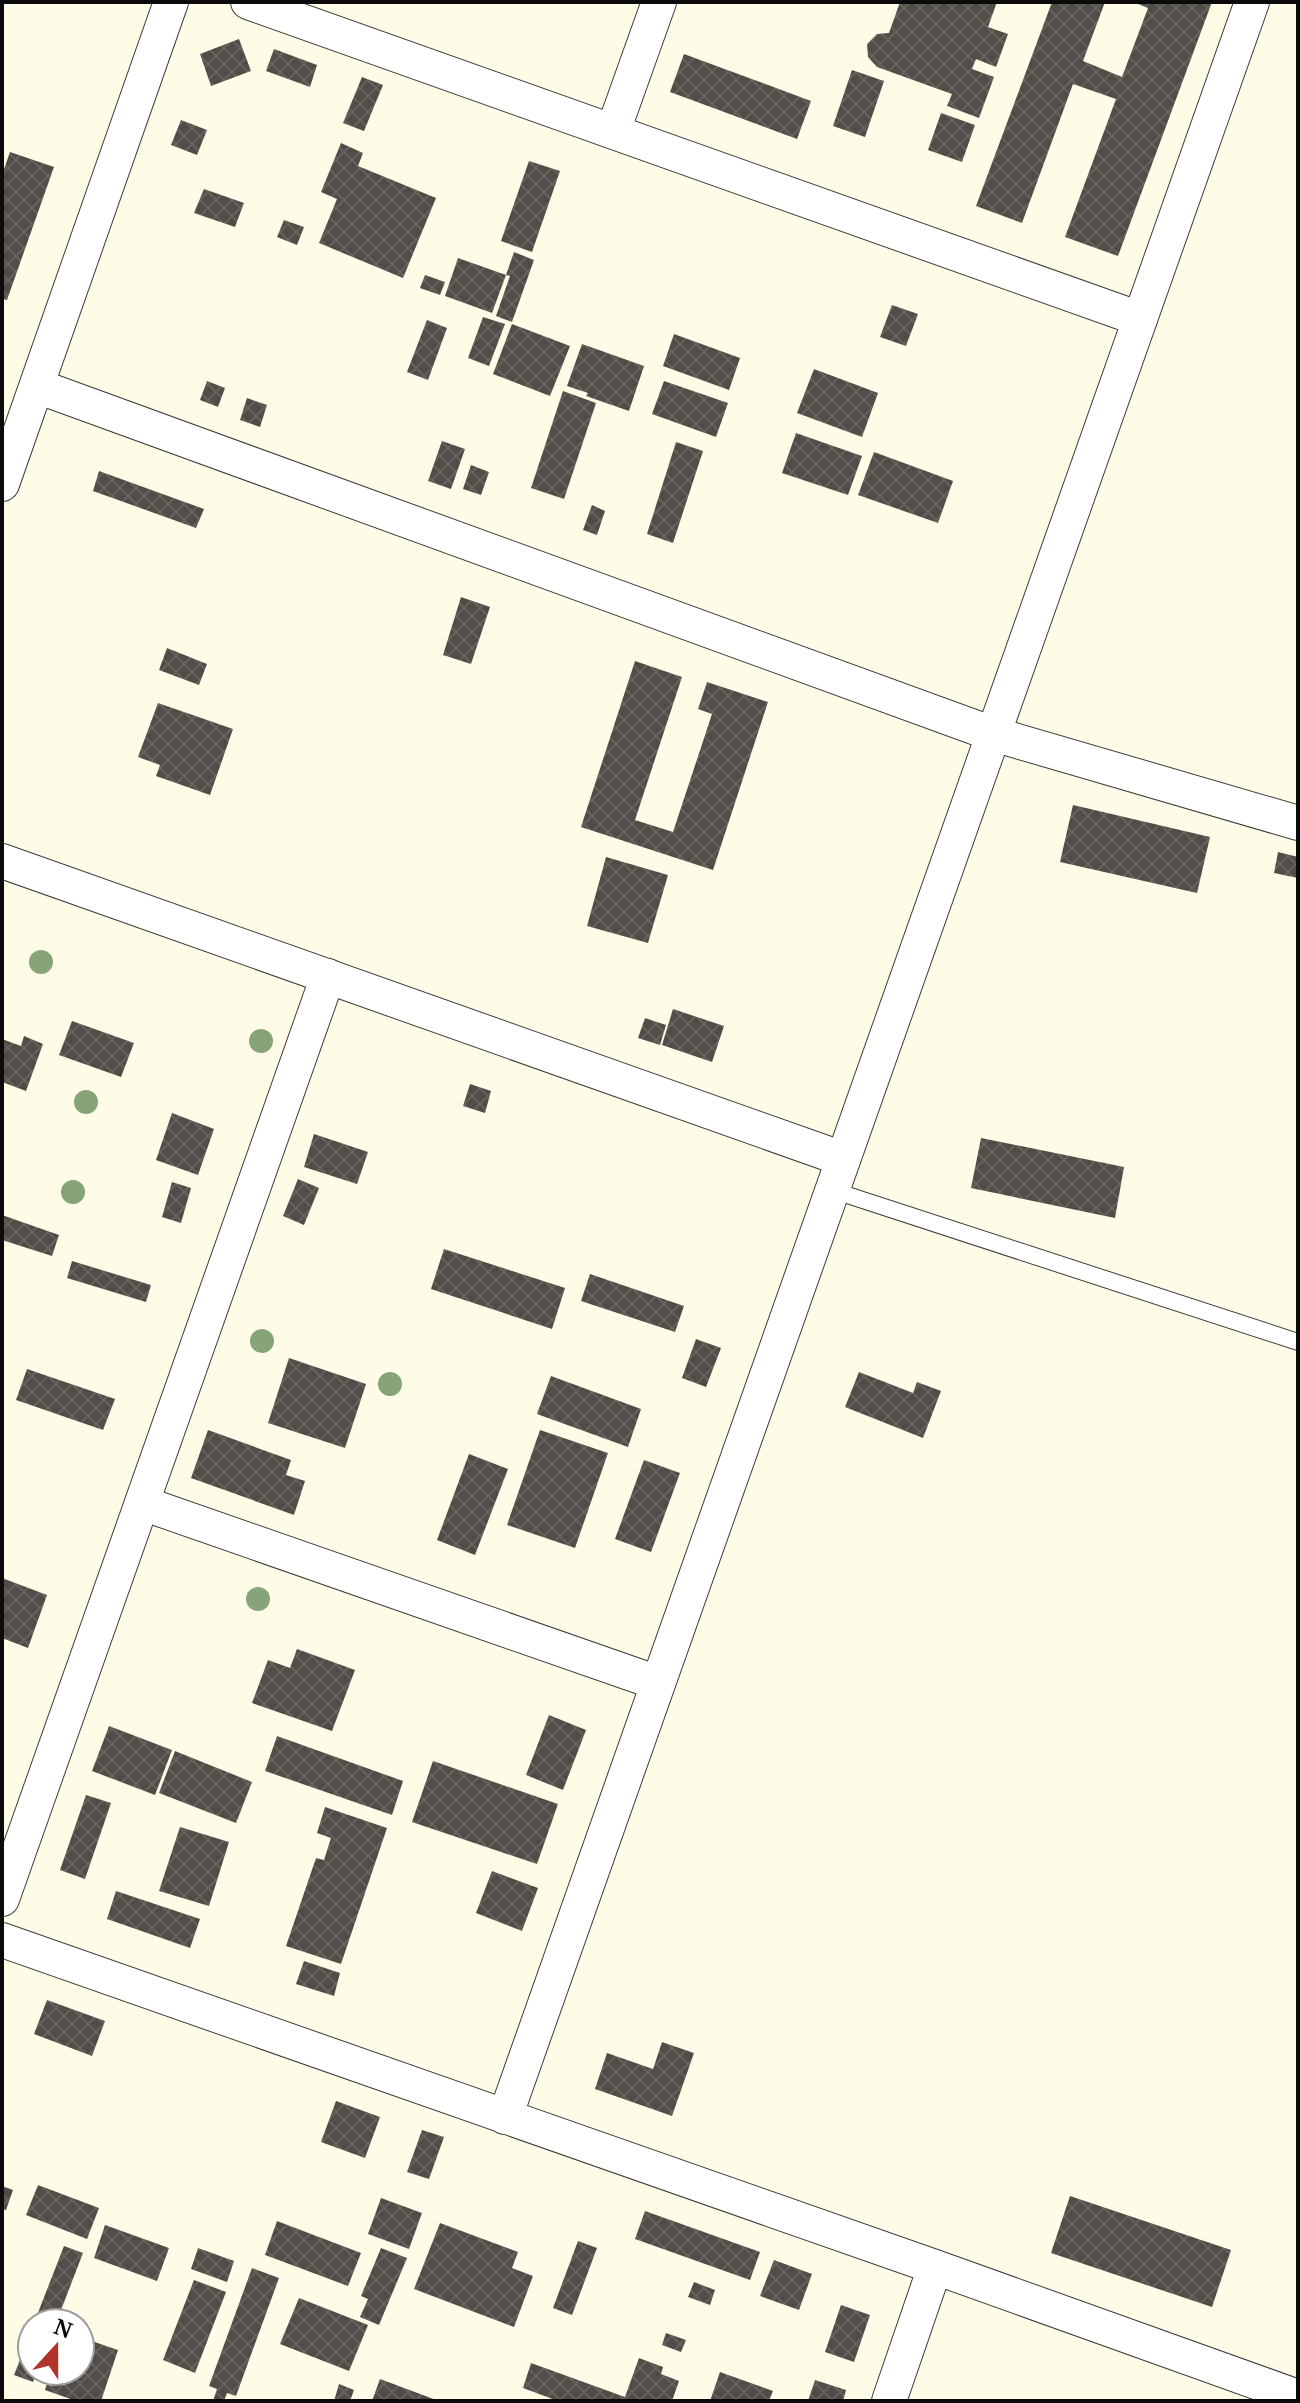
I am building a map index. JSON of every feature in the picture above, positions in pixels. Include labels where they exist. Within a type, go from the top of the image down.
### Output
[{"type":"street","points":[[2,484],[171,2]]},
{"type":"street","points":[[248,2],[1140,319]]},
{"type":"street","points":[[613,131],[659,2]]},
{"type":"street","points":[[505,2117],[1252,2]]},
{"type":"street","points":[[37,386],[993,734],[1298,823]]},
{"type":"street","points":[[2,861],[328,976],[838,1175]]},
{"type":"street","points":[[2,1899],[328,976]]},
{"type":"street","points":[[142,1503],[658,1683]]},
{"type":"street","points":[[2,1940],[1298,2397]]},
{"type":"street","points":[[889,2401],[935,2267]]},
{"type":"lane","points":[[838,1175],[1298,1342]]},
{"type":"building","points":[[900,2],[997,2],[988,27],[1008,34],[996,67],[976,59],[972,69],[994,77],[979,118],[947,106],[952,94],[877,67],[868,57],[867,44],[877,34],[889,33]]},
{"type":"building","points":[[1052,2],[1105,2],[1083,61],[1122,77],[1148,8],[1133,2],[1212,2],[1118,256],[1065,237],[1116,99],[1073,84],[1022,223],[976,206]]},
{"type":"building","points":[[239,39],[251,71],[211,86],[200,54]]},
{"type":"building","points":[[274,49],[317,65],[310,87],[266,71]]},
{"type":"building","points":[[684,54],[811,101],[797,139],[670,92]]},
{"type":"building","points":[[852,70],[884,81],[865,137],[833,126]]},
{"type":"building","points":[[362,77],[383,85],[364,131],[343,123]]},
{"type":"building","points":[[941,113],[975,125],[962,162],[928,150]]},
{"type":"building","points":[[181,120],[207,130],[197,155],[171,145]]},
{"type":"building","points":[[341,143],[363,153],[358,166],[436,198],[403,278],[319,243],[337,199],[321,192]]},
{"type":"building","points":[[10,152],[54,167],[7,300],[2,299],[2,175]]},
{"type":"building","points":[[529,161],[560,171],[532,252],[501,241]]},
{"type":"building","points":[[204,189],[244,203],[235,227],[194,213]]},
{"type":"building","points":[[284,220],[304,227],[297,245],[277,237]]},
{"type":"building","points":[[514,252],[534,260],[512,322],[496,316],[510,276],[506,275]]},
{"type":"building","points":[[458,258],[506,275],[492,313],[445,296]]},
{"type":"building","points":[[425,275],[445,282],[440,295],[420,288]]},
{"type":"building","points":[[892,305],[918,314],[906,346],[880,337]]},
{"type":"building","points":[[483,317],[505,324],[489,366],[468,358]]},
{"type":"building","points":[[427,320],[447,328],[428,380],[407,372]]},
{"type":"building","points":[[512,324],[570,346],[550,396],[493,374]]},
{"type":"building","points":[[674,334],[740,358],[729,390],[663,366]]},
{"type":"building","points":[[582,344],[644,366],[629,411],[567,386]]},
{"type":"building","points":[[814,369],[878,393],[862,437],[797,413]]},
{"type":"building","points":[[207,381],[225,388],[218,407],[200,400]]},
{"type":"building","points":[[664,381],[728,403],[716,437],[652,414]]},
{"type":"building","points":[[563,391],[596,403],[564,499],[531,488]]},
{"type":"building","points":[[247,398],[267,405],[260,427],[240,420]]},
{"type":"building","points":[[796,433],[862,456],[848,495],[782,473]]},
{"type":"building","points":[[442,441],[465,449],[451,489],[428,481]]},
{"type":"building","points":[[676,442],[703,451],[673,543],[647,534]]},
{"type":"building","points":[[874,452],[953,481],[938,523],[858,495]]},
{"type":"building","points":[[471,465],[489,472],[481,495],[463,489]]},
{"type":"building","points":[[99,471],[204,509],[196,528],[93,491]]},
{"type":"building","points":[[592,505],[605,511],[597,535],[583,530]]},
{"type":"building","points":[[461,597],[490,607],[471,664],[443,655]]},
{"type":"building","points":[[167,648],[207,664],[199,685],[159,670]]},
{"type":"building","points":[[635,661],[682,677],[635,820],[673,832],[712,714],[698,709],[707,682],[768,702],[713,870],[581,827]]},
{"type":"building","points":[[158,703],[233,729],[210,795],[156,776],[160,765],[138,757]]},
{"type":"building","points":[[1073,805],[1210,837],[1197,893],[1060,862]]},
{"type":"building","points":[[1278,852],[1298,857],[1298,878],[1274,873]]},
{"type":"building","points":[[606,857],[668,875],[648,943],[587,926]]},
{"type":"building","points":[[673,1009],[724,1026],[712,1062],[662,1045]]},
{"type":"building","points":[[645,1018],[666,1025],[660,1045],[638,1038]]},
{"type":"building","points":[[72,1021],[134,1043],[121,1077],[59,1055]]},
{"type":"building","points":[[24,1036],[43,1044],[26,1091],[2,1082],[2,1039],[21,1046]]},
{"type":"building","points":[[470,1084],[491,1091],[485,1113],[463,1106]]},
{"type":"building","points":[[172,1113],[214,1129],[198,1175],[156,1160]]},
{"type":"building","points":[[314,1134],[368,1152],[357,1184],[304,1167]]},
{"type":"building","points":[[981,1138],[1124,1167],[1115,1218],[971,1188]]},
{"type":"building","points":[[298,1179],[319,1188],[304,1225],[283,1216]]},
{"type":"building","points":[[172,1182],[191,1188],[181,1223],[162,1217]]},
{"type":"building","points":[[2,1215],[59,1235],[52,1256],[2,1240]]},
{"type":"building","points":[[444,1249],[565,1288],[552,1329],[431,1289]]},
{"type":"building","points":[[72,1261],[151,1285],[146,1302],[67,1278]]},
{"type":"building","points":[[590,1274],[684,1306],[675,1332],[581,1301]]},
{"type":"building","points":[[696,1339],[721,1348],[706,1387],[682,1378]]},
{"type":"building","points":[[289,1358],[366,1384],[345,1448],[268,1423]]},
{"type":"building","points":[[27,1369],[115,1399],[103,1430],[16,1400]]},
{"type":"building","points":[[859,1372],[913,1393],[917,1382],[941,1391],[923,1438],[845,1407]]},
{"type":"building","points":[[551,1376],[641,1409],[628,1447],[537,1414]]},
{"type":"building","points":[[208,1430],[291,1460],[286,1475],[305,1481],[294,1515],[191,1478]]},
{"type":"building","points":[[540,1430],[608,1453],[575,1548],[507,1525]]},
{"type":"building","points":[[469,1454],[508,1469],[475,1555],[437,1540]]},
{"type":"building","points":[[644,1460],[680,1473],[651,1552],[615,1539]]},
{"type":"building","points":[[2,1578],[47,1595],[28,1648],[2,1638]]},
{"type":"building","points":[[297,1649],[355,1670],[332,1731],[252,1703],[268,1660],[290,1668]]},
{"type":"building","points":[[549,1715],[586,1730],[563,1790],[526,1775]]},
{"type":"building","points":[[109,1726],[172,1750],[155,1795],[92,1771]]},
{"type":"building","points":[[277,1736],[403,1781],[392,1815],[265,1771]]},
{"type":"building","points":[[175,1751],[252,1782],[236,1823],[159,1793]]},
{"type":"building","points":[[433,1761],[558,1804],[537,1864],[412,1822]]},
{"type":"building","points":[[86,1795],[111,1803],[85,1879],[60,1870]]},
{"type":"building","points":[[325,1807],[387,1828],[341,1964],[286,1946],[316,1858],[324,1860],[331,1838],[317,1833]]},
{"type":"building","points":[[180,1827],[229,1842],[209,1906],[159,1891]]},
{"type":"building","points":[[492,1871],[538,1888],[522,1931],[476,1913]]},
{"type":"building","points":[[116,1891],[200,1919],[190,1948],[107,1919]]},
{"type":"building","points":[[304,1961],[340,1973],[334,1996],[296,1984]]},
{"type":"building","points":[[47,2000],[105,2021],[92,2056],[34,2034]]},
{"type":"building","points":[[662,2042],[694,2053],[672,2116],[595,2089],[607,2053],[653,2069]]},
{"type":"building","points":[[336,2101],[380,2117],[365,2158],[321,2142]]},
{"type":"building","points":[[422,2130],[444,2137],[429,2179],[407,2172]]},
{"type":"building","points":[[38,2185],[99,2208],[87,2239],[26,2215]]},
{"type":"building","points":[[2,2186],[13,2190],[6,2210],[2,2209]]},
{"type":"building","points":[[1070,2196],[1231,2250],[1212,2307],[1051,2253]]},
{"type":"building","points":[[381,2198],[422,2213],[409,2249],[368,2234]]},
{"type":"building","points":[[645,2211],[760,2252],[750,2280],[635,2239]]},
{"type":"building","points":[[277,2221],[361,2253],[348,2286],[265,2255]]},
{"type":"building","points":[[440,2223],[518,2252],[512,2268],[533,2276],[514,2327],[414,2289]]},
{"type":"building","points":[[105,2225],[169,2248],[157,2281],[94,2258]]},
{"type":"building","points":[[578,2241],[597,2248],[572,2315],[553,2308]]},
{"type":"building","points":[[64,2246],[83,2253],[62,2307],[40,2307]]},
{"type":"building","points":[[198,2248],[234,2261],[227,2282],[191,2269]]},
{"type":"building","points":[[381,2248],[407,2258],[379,2325],[360,2317],[368,2299],[361,2296]]},
{"type":"building","points":[[774,2260],[812,2274],[799,2310],[760,2296]]},
{"type":"building","points":[[252,2268],[279,2278],[236,2396],[227,2393],[224,2401],[213,2401],[217,2389],[209,2386]]},
{"type":"building","points":[[194,2280],[226,2292],[195,2373],[163,2360]]},
{"type":"building","points":[[694,2282],[715,2290],[710,2305],[688,2297]]},
{"type":"building","points":[[299,2298],[368,2325],[349,2371],[280,2344]]},
{"type":"building","points":[[841,2305],[870,2315],[854,2362],[825,2352]]},
{"type":"building","points":[[666,2333],[686,2340],[681,2352],[662,2345]]},
{"type":"building","points":[[96,2342],[118,2350],[101,2401],[76,2401],[45,2390],[46,2387],[96,2387]]},
{"type":"building","points":[[639,2358],[663,2367],[661,2374],[679,2381],[672,2401],[558,2401],[523,2388],[531,2363],[625,2397]]},
{"type":"building","points":[[720,2372],[773,2391],[769,2401],[710,2401]]},
{"type":"building","points":[[380,2379],[439,2401],[372,2401]]},
{"type":"building","points":[[815,2380],[846,2390],[843,2401],[808,2401]]},
{"type":"building","points":[[339,2384],[354,2390],[350,2401],[334,2401]]}]
